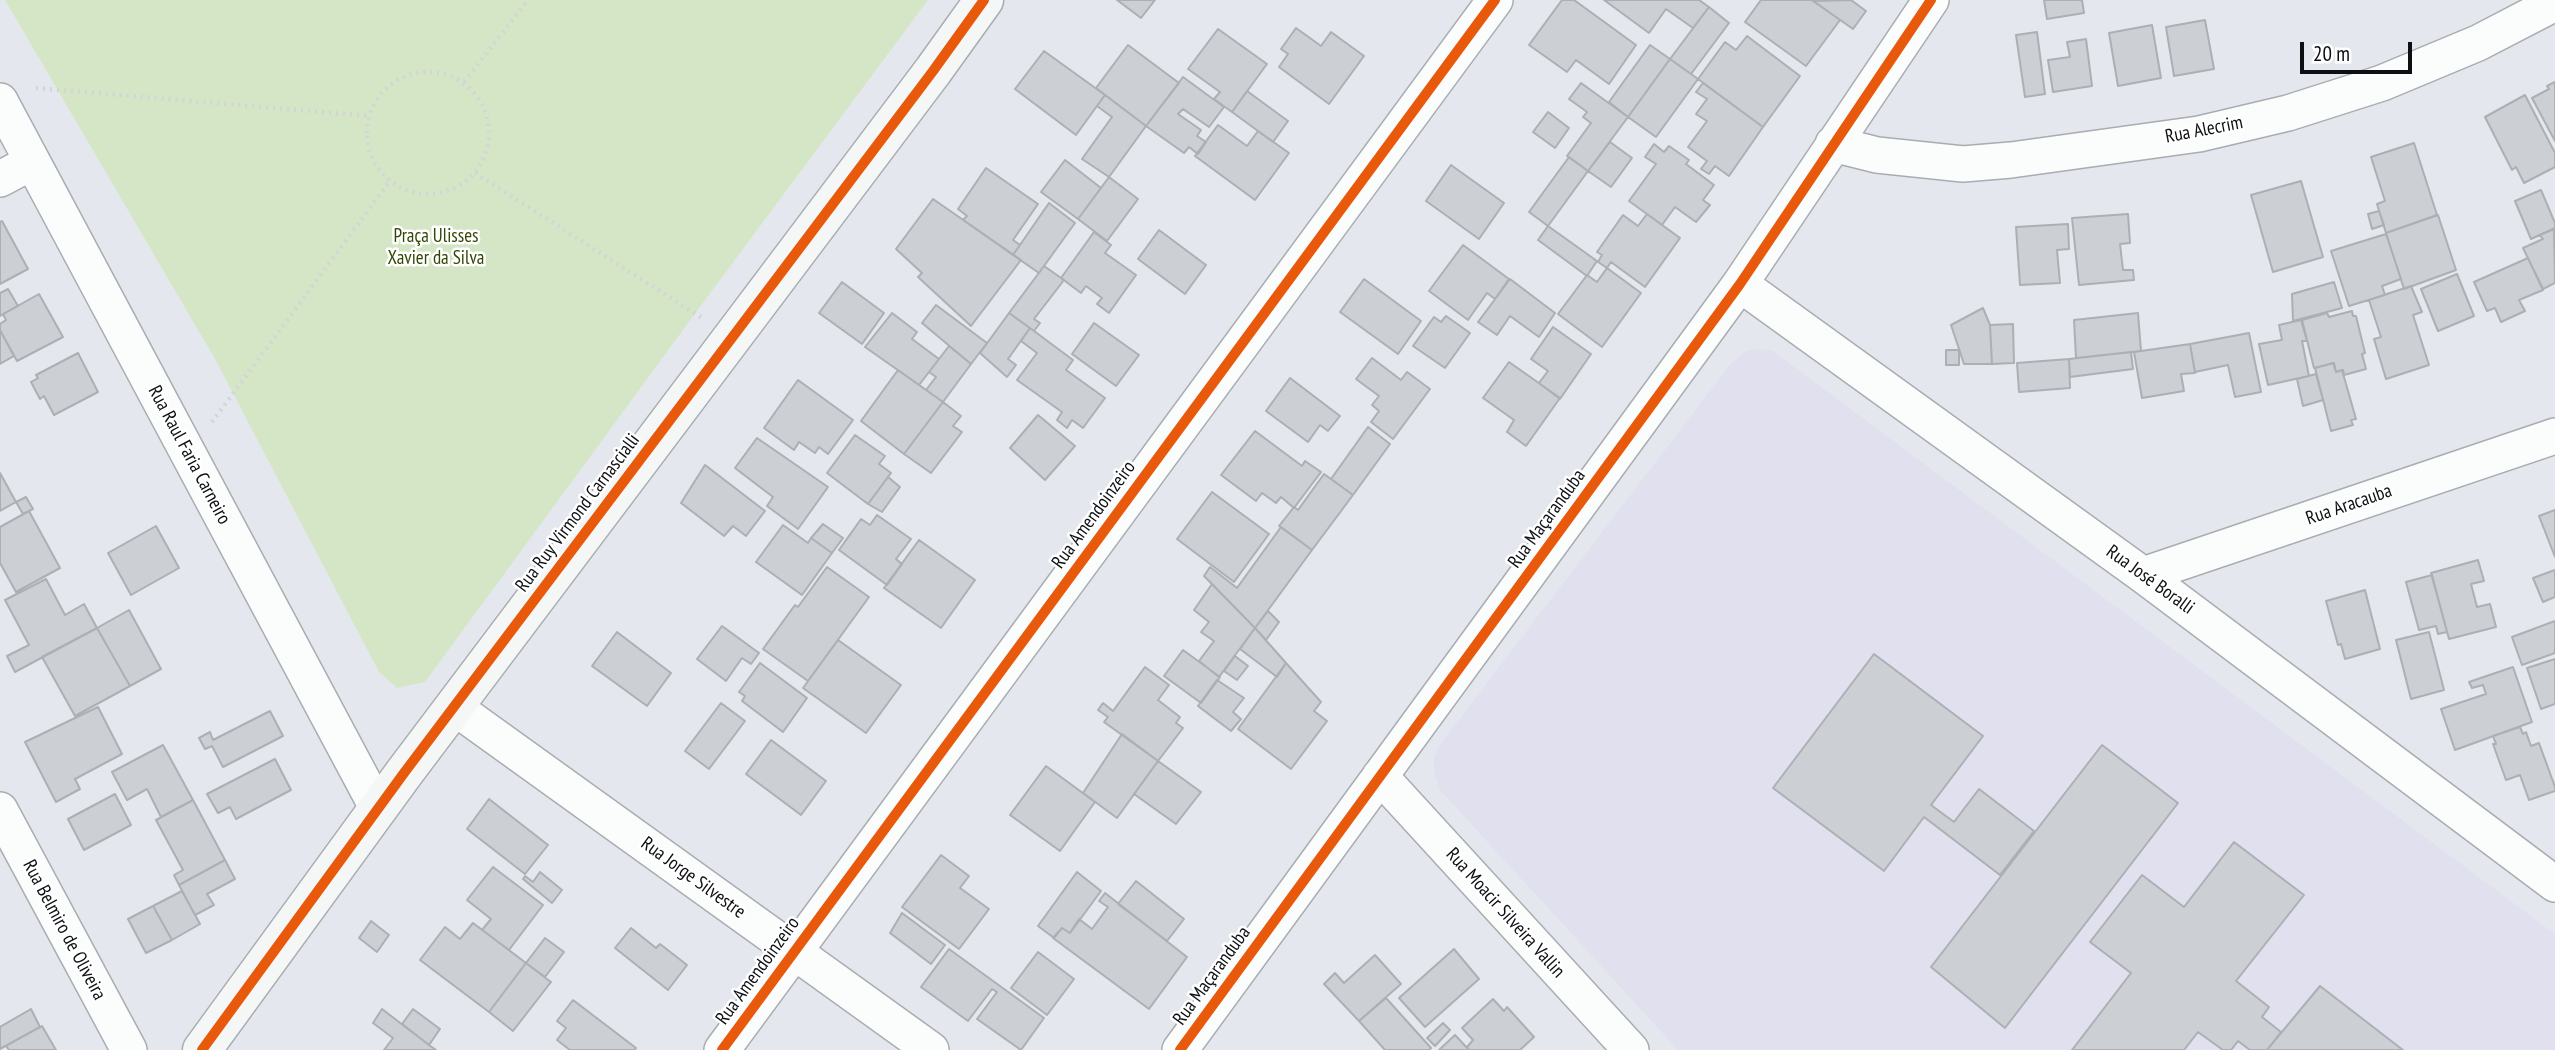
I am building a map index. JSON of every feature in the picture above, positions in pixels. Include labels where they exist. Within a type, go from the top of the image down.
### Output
[{"type":"street","name":"Rua Ruy Virmond Carnascialli","points":[[202,1050],[378,809],[984,0]]},
{"type":"street","name":"Rua Amendoinzeiro","points":[[722,1050],[1495,0]]},
{"type":"street","name":"Rua Maçaranduba","points":[[1180,1050],[1740,284],[1931,0]]},
{"type":"street","name":"Rua Alecrim","points":[[1833,145],[1877,155],[1963,164],[2199,134],[2288,113],[2382,83],[2478,43],[2555,3]]},
{"type":"street","name":"Rua Raul Faria Carneiro","points":[[14,94],[32,162],[378,809]]},
{"type":"street","points":[[0,178],[32,162]]},
{"type":"street","name":"Rua José Boralli","points":[[1740,284],[2550,873]]},
{"type":"street","name":"Rua Aracauba","points":[[2143,575],[2555,436]]},
{"type":"street","name":"Rua Jorge Silvestre","points":[[454,707],[931,1050]]},
{"type":"street","name":"Rua Moacir Silveira Vallin","points":[[1380,776],[1631,1050]]},
{"type":"street","name":"Rua Belmiro de Oliveira","points":[[0,810],[129,1050]]},
{"type":"path","points":[[464,83],[528,0]]},
{"type":"path","points":[[424,72],[445,74],[464,83],[478,97],[488,116],[490,136],[486,156],[475,173],[460,186],[443,193],[425,195],[406,191],[390,181],[376,166],[368,146],[367,125],[370,116],[373,105],[386,88],[404,77],[424,72]]},
{"type":"path","points":[[14,94],[370,116]]},
{"type":"path","points":[[475,173],[733,337]]},
{"type":"path","points":[[188,453],[390,181]]},
{"type":"shaded area","points":[[1746,351],[1773,351],[2555,934],[2555,1050],[1678,1050],[1439,789],[1434,760],[1438,747],[1732,362]]},
{"type":"green space","name":"Praça Ulisses Xavier da Silva","points":[[5,0],[928,0],[425,682],[397,688],[379,672],[215,359]]},
{"type":"building","points":[[1117,0],[1155,0],[1141,18]]},
{"type":"building","points":[[1562,0],[1574,0],[1636,45],[1609,84],[1576,60],[1567,72],[1529,45]]},
{"type":"building","points":[[1604,0],[1699,0],[1709,7],[1693,28],[1666,9],[1649,33]]},
{"type":"building","points":[[1761,0],[1812,0],[1840,20],[1806,66],[1745,22]]},
{"type":"building","points":[[1851,0],[1866,11],[1853,29],[1813,1]]},
{"type":"building","points":[[2044,0],[2082,0],[2084,13],[2047,19]]},
{"type":"building","points":[[1709,7],[1729,23],[1691,74],[1670,59]]},
{"type":"building","points":[[2205,20],[2214,69],[2174,76],[2166,27]]},
{"type":"building","points":[[2152,25],[2161,78],[2118,86],[2109,33]]},
{"type":"building","points":[[1296,28],[1321,46],[1331,32],[1364,56],[1329,104],[1279,67],[1288,54],[1281,49]]},
{"type":"building","points":[[1218,29],[1267,64],[1232,112],[1214,99],[1220,92],[1188,69]]},
{"type":"building","points":[[2037,32],[2045,94],[2025,97],[2016,35]]},
{"type":"building","points":[[1747,36],[1800,76],[1763,127],[1698,79],[1725,42],[1736,50]]},
{"type":"building","points":[[2086,39],[2092,86],[2053,92],[2048,60],[2070,57],[2067,42]]},
{"type":"building","points":[[1128,45],[1179,83],[1146,126],[1096,88]]},
{"type":"building","points":[[1650,45],[1670,59],[1628,117],[1609,102]]},
{"type":"building","points":[[1044,51],[1105,95],[1076,135],[1015,89]]},
{"type":"building","points":[[1670,59],[1698,79],[1656,137],[1628,117]]},
{"type":"building","points":[[1183,77],[1224,107],[1209,127],[1183,109],[1178,114],[1201,130],[1197,136],[1206,142],[1198,154],[1189,147],[1184,153],[1146,126]]},
{"type":"building","points":[[2555,82],[2555,141],[2532,98],[2549,89],[2547,86]]},
{"type":"building","points":[[1581,83],[1628,117],[1588,171],[1567,156],[1591,123],[1583,117],[1587,112],[1569,99]]},
{"type":"building","points":[[1703,83],[1763,127],[1729,176],[1715,166],[1709,174],[1701,169],[1707,161],[1688,147],[1707,121],[1696,114],[1707,99],[1696,92]]},
{"type":"building","points":[[1247,91],[1288,121],[1273,142],[1232,112]]},
{"type":"building","points":[[1105,95],[1146,126],[1109,177],[1082,159],[1112,117],[1097,106]]},
{"type":"building","points":[[2525,95],[2555,153],[2555,167],[2524,183],[2516,167],[2512,170],[2485,117]]},
{"type":"building","points":[[1548,112],[1569,128],[1555,148],[1533,132]]},
{"type":"building","points":[[1218,125],[1247,146],[1258,131],[1289,153],[1255,200],[1195,156]]},
{"type":"building","points":[[1610,142],[1632,158],[1611,187],[1588,171]]},
{"type":"building","points":[[2414,143],[2437,215],[2386,233],[2377,204],[2385,201],[2371,157]]},
{"type":"building","points":[[1654,144],[1664,152],[1669,146],[1689,160],[1686,164],[1714,185],[1703,200],[1710,205],[1696,222],[1675,207],[1662,225],[1629,201],[1656,164],[1645,157]]},
{"type":"building","points":[[1569,157],[1588,171],[1548,226],[1529,212]]},
{"type":"building","points":[[1065,160],[1101,188],[1078,219],[1041,192]]},
{"type":"building","points":[[1451,165],[1504,203],[1479,239],[1426,201]]},
{"type":"building","points":[[986,168],[1038,204],[1013,240],[1020,245],[1013,255],[963,220],[967,216],[958,209]]},
{"type":"building","points":[[1109,177],[1138,199],[1107,241],[1078,219]]},
{"type":"building","points":[[2301,181],[2323,257],[2273,272],[2251,195]]},
{"type":"building","points":[[2541,190],[2555,228],[2531,239],[2515,201]]},
{"type":"building","points":[[933,199],[1021,260],[971,326],[918,277],[922,273],[896,249]]},
{"type":"building","points":[[1049,203],[1075,223],[1039,273],[1013,255]]},
{"type":"building","points":[[2379,211],[2384,225],[2372,229],[2368,214]]},
{"type":"building","points":[[1647,214],[1680,238],[1645,287],[1611,262],[1607,268],[1598,262],[1602,255],[1597,252],[1623,215],[1638,226]]},
{"type":"building","points":[[2128,214],[2130,243],[2120,244],[2123,270],[2133,270],[2134,280],[2079,285],[2072,218]]},
{"type":"building","points":[[2438,215],[2456,270],[2404,289],[2386,233]]},
{"type":"building","points":[[2,221],[28,269],[0,284],[0,222]]},
{"type":"building","points":[[2068,224],[2069,249],[2057,250],[2060,283],[2020,285],[2016,227]]},
{"type":"building","points":[[1548,226],[1597,261],[1587,276],[1538,240]]},
{"type":"building","points":[[2554,229],[2555,283],[2543,289],[2523,248],[2543,239],[2540,235]]},
{"type":"building","points":[[1159,230],[1206,265],[1185,294],[1138,259]]},
{"type":"building","points":[[1094,232],[1111,245],[1105,253],[1136,275],[1109,313],[1097,304],[1102,298],[1086,286],[1081,293],[1061,278]]},
{"type":"building","points":[[2386,234],[2401,279],[2382,286],[2385,295],[2349,306],[2331,251]]},
{"type":"building","points":[[1463,245],[1509,279],[1495,299],[1487,293],[1468,320],[1429,291]]},
{"type":"building","points":[[2528,258],[2543,290],[2519,300],[2525,311],[2501,322],[2495,308],[2487,311],[2474,282]]},
{"type":"building","points":[[1044,266],[1064,280],[1034,319],[1040,323],[1034,331],[1009,313]]},
{"type":"building","points":[[1607,268],[1641,293],[1602,347],[1558,314],[1587,275],[1597,282]]},
{"type":"building","points":[[2457,274],[2474,316],[2438,331],[2421,289]]},
{"type":"building","points":[[1364,279],[1421,321],[1398,354],[1340,312]]},
{"type":"building","points":[[1510,279],[1555,313],[1539,337],[1510,316],[1497,335],[1478,322]]},
{"type":"building","points":[[842,282],[884,313],[862,344],[819,313]]},
{"type":"building","points":[[2334,282],[2342,308],[2293,321],[2292,294]]},
{"type":"building","points":[[2411,286],[2422,312],[2413,315],[2429,365],[2386,379],[2374,339],[2381,337],[2369,300]]},
{"type":"building","points":[[8,289],[18,306],[0,316],[0,293]]},
{"type":"building","points":[[39,294],[63,337],[17,361],[0,330],[0,324],[6,320],[3,314]]},
{"type":"building","points":[[936,305],[987,343],[971,364],[922,323]]},
{"type":"building","points":[[1983,308],[1990,325],[1992,364],[1964,364],[1951,325]]},
{"type":"building","points":[[2352,311],[2353,316],[2356,316],[2365,353],[2362,354],[2366,369],[2344,375],[2343,370],[2336,372],[2334,363],[2314,368],[2302,320],[2327,313],[2329,317]]},
{"type":"building","points":[[892,313],[917,332],[912,339],[939,359],[919,385],[865,347]]},
{"type":"building","points":[[1009,313],[1030,328],[1008,359],[1016,365],[1007,377],[980,353]]},
{"type":"building","points":[[2138,313],[2141,351],[2076,358],[2074,320]]},
{"type":"building","points":[[1446,316],[1470,333],[1445,368],[1413,346],[1434,317],[1441,322]]},
{"type":"building","points":[[2301,320],[2307,341],[2302,341],[2309,376],[2268,385],[2259,344],[2282,340],[2279,325]]},
{"type":"building","points":[[1094,323],[1139,355],[1116,386],[1072,354]]},
{"type":"building","points":[[2013,324],[2014,363],[1992,364],[1990,325]]},
{"type":"building","points":[[1553,327],[1591,354],[1560,399],[1539,383],[1548,371],[1531,359]]},
{"type":"building","points":[[1030,328],[1073,360],[1066,370],[1105,398],[1083,428],[1072,420],[1067,428],[1057,420],[1062,412],[1017,380],[1037,353],[1021,341]]},
{"type":"building","points":[[0,330],[14,356],[0,364]]},
{"type":"building","points":[[2249,333],[2261,392],[2235,397],[2228,365],[2195,372],[2190,344]]},
{"type":"building","points":[[2190,344],[2195,373],[2181,374],[2184,391],[2142,398],[2134,352]]},
{"type":"building","points":[[949,346],[971,364],[943,402],[926,390],[936,377],[929,372]]},
{"type":"building","points":[[1946,350],[1959,350],[1959,365],[1946,365]]},
{"type":"building","points":[[2131,352],[2133,369],[2070,377],[2069,359]]},
{"type":"building","points":[[78,353],[98,392],[54,415],[44,396],[40,399],[31,382],[38,378],[36,375]]},
{"type":"building","points":[[1372,358],[1401,380],[1407,372],[1430,389],[1393,439],[1371,422],[1379,411],[1372,405],[1379,396],[1356,379]]},
{"type":"building","points":[[2069,359],[2070,388],[2019,392],[2017,363]]},
{"type":"building","points":[[1509,362],[1560,398],[1526,446],[1507,432],[1514,420],[1483,398]]},
{"type":"building","points":[[2333,363],[2336,372],[2342,370],[2356,419],[2351,420],[2353,425],[2331,431],[2315,368]]},
{"type":"building","points":[[898,370],[943,402],[904,454],[861,421]]},
{"type":"building","points":[[2316,374],[2323,400],[2303,406],[2297,379]]},
{"type":"building","points":[[1290,378],[1340,416],[1328,431],[1320,425],[1308,442],[1266,411]]},
{"type":"building","points":[[798,380],[853,420],[828,454],[819,447],[815,453],[799,442],[794,450],[764,428]]},
{"type":"building","points":[[943,402],[961,416],[953,426],[962,432],[931,473],[904,454]]},
{"type":"building","points":[[1038,415],[1075,446],[1045,480],[1010,448]]},
{"type":"building","points":[[1368,427],[1390,444],[1353,495],[1331,479]]},
{"type":"building","points":[[1255,431],[1302,466],[1305,461],[1321,472],[1294,508],[1281,497],[1276,503],[1262,493],[1256,501],[1221,475]]},
{"type":"building","points":[[855,435],[885,456],[879,464],[891,473],[868,504],[827,473]]},
{"type":"building","points":[[757,438],[828,487],[798,529],[767,506],[773,497],[735,468]]},
{"type":"building","points":[[705,465],[765,511],[746,536],[733,526],[724,536],[681,503]]},
{"type":"building","points":[[0,473],[16,502],[0,511]]},
{"type":"building","points":[[1324,474],[1353,495],[1312,550],[1279,526],[1294,507],[1298,510]]},
{"type":"building","points":[[888,477],[900,487],[882,512],[868,504]]},
{"type":"building","points":[[1212,492],[1269,534],[1234,582],[1177,539]]},
{"type":"building","points":[[26,497],[33,509],[23,514],[16,502]]},
{"type":"building","points":[[2555,510],[2555,557],[2539,516]]},
{"type":"building","points":[[29,511],[60,568],[16,592],[0,563],[0,527]]},
{"type":"building","points":[[877,515],[911,539],[896,559],[902,564],[887,585],[839,550],[861,519],[870,525]]},
{"type":"building","points":[[823,524],[843,538],[832,553],[811,538]]},
{"type":"building","points":[[783,525],[808,543],[811,538],[832,553],[802,595],[756,562]]},
{"type":"building","points":[[156,526],[179,568],[131,595],[108,553]]},
{"type":"building","points":[[1281,527],[1312,550],[1255,628],[1204,576],[1210,567],[1237,588]]},
{"type":"building","points":[[919,540],[975,580],[941,628],[884,588]]},
{"type":"building","points":[[2478,560],[2484,581],[2471,584],[2477,607],[2490,604],[2496,627],[2449,639],[2431,573]]},
{"type":"building","points":[[827,567],[869,597],[808,681],[763,649]]},
{"type":"building","points":[[2555,570],[2555,597],[2543,602],[2533,578]]},
{"type":"building","points":[[2432,575],[2447,632],[2438,634],[2436,626],[2419,630],[2406,582]]},
{"type":"building","points":[[46,579],[65,615],[84,604],[97,628],[15,672],[7,656],[29,645],[5,600]]},
{"type":"building","points":[[1212,584],[1255,628],[1219,677],[1199,661],[1214,641],[1201,632],[1209,622],[1194,610]]},
{"type":"building","points":[[2365,590],[2380,649],[2345,659],[2341,644],[2338,645],[2326,601]]},
{"type":"building","points":[[129,610],[161,669],[130,686],[97,628]]},
{"type":"building","points":[[1268,611],[1279,622],[1266,640],[1255,628]]},
{"type":"building","points":[[2555,621],[2555,653],[2522,665],[2512,637]]},
{"type":"building","points":[[722,626],[759,653],[751,664],[742,658],[726,681],[697,659]]},
{"type":"building","points":[[97,628],[130,686],[75,716],[42,657]]},
{"type":"building","points":[[1255,628],[1286,663],[1277,677],[1240,649]]},
{"type":"building","points":[[617,632],[671,673],[647,706],[592,666]]},
{"type":"building","points":[[2429,632],[2444,690],[2411,699],[2396,640]]},
{"type":"building","points":[[838,640],[901,685],[866,733],[803,688]]},
{"type":"building","points":[[1183,650],[1220,677],[1201,703],[1164,676]]},
{"type":"building","points":[[1874,654],[1983,736],[1931,805],[1954,822],[1979,789],[2034,831],[2000,875],[1924,817],[1884,871],[1773,788]]},
{"type":"building","points":[[1235,656],[1248,666],[1237,680],[1224,671]]},
{"type":"building","points":[[2555,659],[2555,704],[2541,709],[2527,668]]},
{"type":"building","points":[[760,663],[807,698],[783,732],[742,701],[745,696],[739,692]]},
{"type":"building","points":[[1286,663],[1321,702],[1314,711],[1327,721],[1291,769],[1238,729]]},
{"type":"building","points":[[1145,667],[1169,685],[1158,700],[1180,717],[1176,723],[1183,728],[1158,761],[1104,722],[1108,717],[1098,710],[1103,703],[1113,711]]},
{"type":"building","points":[[2513,667],[2532,722],[2455,750],[2441,709],[2486,694],[2483,685],[2472,688],[2469,682]]},
{"type":"building","points":[[1217,680],[1244,698],[1233,712],[1241,719],[1231,731],[1198,706]]},
{"type":"building","points":[[721,703],[745,721],[709,769],[685,751]]},
{"type":"building","points":[[98,707],[122,754],[75,779],[80,789],[56,802],[25,742]]},
{"type":"building","points":[[270,711],[283,736],[223,767],[212,746],[205,749],[199,738],[210,732],[213,740]]},
{"type":"building","points":[[2520,727],[2523,734],[2526,732],[2531,746],[2539,743],[2555,787],[2555,791],[2529,800],[2520,775],[2506,780],[2493,744],[2496,744],[2493,736]]},
{"type":"building","points":[[1122,734],[1158,761],[1117,818],[1083,793]]},
{"type":"building","points":[[771,740],[826,781],[801,815],[746,774]]},
{"type":"building","points":[[163,745],[193,800],[161,817],[147,789],[127,800],[112,772]]},
{"type":"building","points":[[2102,745],[2178,803],[2005,1028],[1931,967]]},
{"type":"building","points":[[275,759],[291,790],[236,819],[230,807],[218,813],[207,794]]},
{"type":"building","points":[[1158,761],[1201,792],[1176,824],[1134,794]]},
{"type":"building","points":[[1046,766],[1095,802],[1060,851],[1010,815]]},
{"type":"building","points":[[115,794],[131,825],[84,850],[68,819]]},
{"type":"building","points":[[489,799],[548,845],[525,874],[467,829]]},
{"type":"building","points":[[193,800],[225,860],[179,885],[174,875],[183,870],[156,820]]},
{"type":"building","points":[[2234,842],[2304,895],[2236,981],[2269,1007],[2262,1017],[2281,1032],[2267,1050],[2250,1050],[2238,1041],[2231,1050],[2223,1050],[2198,1032],[2184,1050],[2072,1050],[2131,973],[2090,942],[2142,875],[2184,907]]},
{"type":"building","points":[[941,855],[969,876],[960,888],[989,909],[959,949],[902,907]]},
{"type":"building","points":[[225,860],[235,879],[207,894],[214,905],[195,915],[179,885]]},
{"type":"building","points":[[493,867],[543,905],[509,950],[482,930],[491,919],[467,900]]},
{"type":"building","points":[[540,872],[562,890],[552,903],[523,879],[525,876],[533,882]]},
{"type":"building","points":[[1077,872],[1101,891],[1070,933],[1062,928],[1054,938],[1038,926]]},
{"type":"building","points":[[1136,881],[1184,919],[1167,941],[1118,904]]},
{"type":"building","points":[[182,891],[200,924],[172,940],[153,906]]},
{"type":"building","points":[[1105,893],[1187,957],[1149,1009],[1053,938],[1062,928],[1070,933],[1079,919],[1092,929],[1108,907],[1099,901]]},
{"type":"building","points":[[153,906],[172,940],[146,953],[128,919]]},
{"type":"building","points":[[902,913],[945,945],[931,964],[890,933]]},
{"type":"building","points":[[371,921],[389,935],[377,952],[359,938]]},
{"type":"building","points":[[473,923],[526,963],[489,1012],[420,960],[445,927],[460,939]]},
{"type":"building","points":[[631,928],[656,948],[660,944],[687,965],[668,990],[615,948]]},
{"type":"building","points":[[545,938],[564,952],[545,977],[526,963]]},
{"type":"building","points":[[949,949],[1044,1018],[1021,1050],[977,1019],[997,992],[992,989],[968,1021],[921,987]]},
{"type":"building","points":[[1454,949],[1479,979],[1425,1027],[1399,998]]},
{"type":"building","points":[[1038,952],[1074,979],[1047,1015],[1011,988]]},
{"type":"building","points":[[1375,955],[1401,984],[1359,1021],[1324,984],[1335,973],[1344,983]]},
{"type":"building","points":[[526,963],[551,982],[513,1031],[489,1012]]},
{"type":"building","points":[[2320,986],[2403,1050],[2267,1050]]},
{"type":"building","points":[[1386,998],[1431,1048],[1429,1050],[1385,1050],[1359,1021]]},
{"type":"building","points":[[1493,999],[1504,1011],[1507,1007],[1534,1037],[1520,1050],[1469,1050],[1467,1047],[1473,1040],[1462,1028]]},
{"type":"building","points":[[573,1000],[636,1048],[570,1050],[557,1040],[566,1028],[557,1021]]},
{"type":"building","points":[[31,1009],[40,1027],[0,1049],[0,1027]]},
{"type":"building","points":[[382,1009],[436,1050],[384,1050],[393,1038],[373,1023]]},
{"type":"building","points":[[413,1009],[440,1029],[429,1045],[402,1024]]},
{"type":"building","points":[[1443,1023],[1450,1030],[1435,1046],[1427,1038]]},
{"type":"building","points":[[42,1026],[56,1050],[9,1050],[6,1046]]},
{"type":"building","points":[[1455,1035],[1469,1050],[1439,1050]]},
{"type":"cycle path","points":[[202,1050],[404,773],[984,0]]},
{"type":"cycle path","points":[[722,1050],[1495,0]]},
{"type":"cycle path","points":[[1180,1050],[1740,284],[1931,0]]}]
